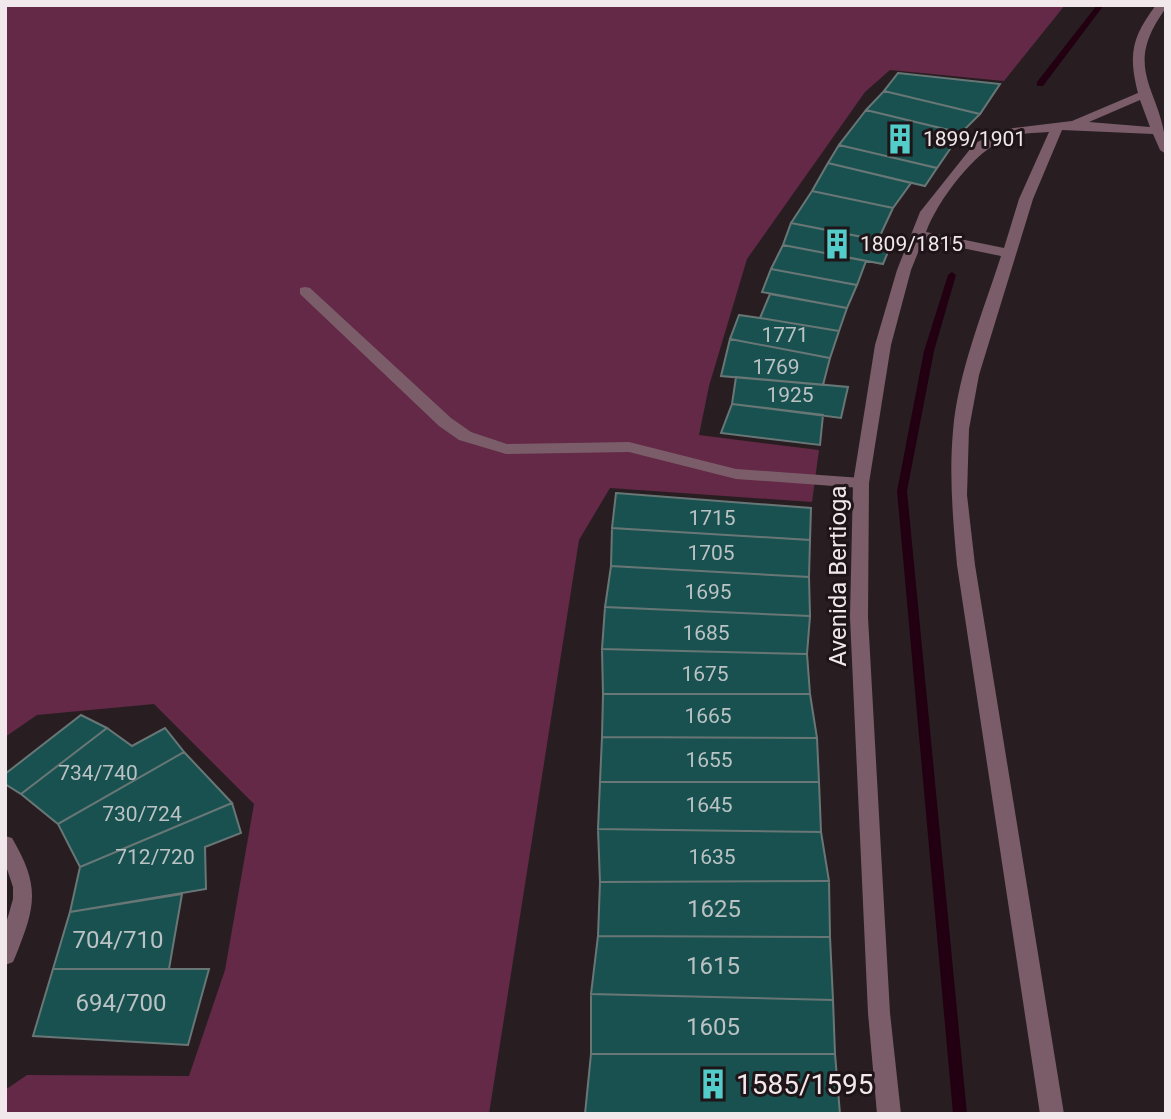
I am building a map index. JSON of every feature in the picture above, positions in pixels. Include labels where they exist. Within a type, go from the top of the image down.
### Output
[{"type":"street","points":[[1162,5],[1140,41],[1139,61],[1145,94],[1166,150]]},
{"type":"street","points":[[1052,1114],[966,565],[959,495],[961,429],[971,374],[1026,199],[1066,125],[1145,94]]},
{"type":"street","name":"Avenida Bertioga","points":[[889,1114],[879,1013],[859,617],[860,483],[883,345],[904,270],[927,212],[980,146],[1006,133],[1066,125],[1158,131]]},
{"type":"street","points":[[918,235],[1008,253]]},
{"type":"street","points":[[305,291],[445,422],[487,445],[506,449],[629,447],[736,474],[860,483]]},
{"type":"street","points":[[5,844],[20,868],[26,888],[21,914],[5,955]]},
{"type":"shaded area","points":[[5,5],[1065,5],[1004,81],[890,70],[865,92],[747,259],[709,386],[699,435],[819,450],[812,502],[610,488],[579,540],[489,1114],[5,1114],[5,1090],[27,1075],[189,1076],[225,970],[254,804],[154,704],[37,715],[5,737]]},
{"type":"building","points":[[898,73],[1000,84],[980,114],[884,91]]},
{"type":"building","points":[[884,91],[980,114],[961,133],[866,110]]},
{"type":"building","name":"1899/1901","points":[[866,110],[961,133],[937,168],[839,145]]},
{"type":"building","points":[[839,145],[937,168],[925,186],[828,163]]},
{"type":"building","points":[[828,163],[911,183],[893,208],[812,191]]},
{"type":"building","points":[[812,191],[893,208],[878,240],[791,223]]},
{"type":"building","name":"1809/1815","points":[[791,223],[892,242],[883,264],[783,245]]},
{"type":"building","points":[[783,245],[866,261],[857,285],[771,269]]},
{"type":"building","points":[[771,269],[857,285],[847,308],[762,292]]},
{"type":"building","points":[[770,294],[847,308],[839,331],[760,318]]},
{"type":"building","points":[[739,315],[839,331],[830,358],[730,339]]},
{"type":"building","points":[[730,339],[830,358],[823,385],[721,376]]},
{"type":"building","points":[[736,377],[848,387],[841,418],[732,404]]},
{"type":"building","points":[[732,404],[823,415],[820,445],[721,433]]},
{"type":"building","points":[[616,493],[811,508],[810,540],[612,528]]},
{"type":"building","points":[[612,528],[810,540],[809,577],[611,566]]},
{"type":"building","points":[[611,566],[809,577],[810,616],[605,607]]},
{"type":"building","points":[[605,607],[810,616],[807,654],[602,649]]},
{"type":"building","points":[[602,649],[807,654],[810,694],[603,694]]},
{"type":"building","points":[[603,694],[810,694],[817,738],[602,737]]},
{"type":"building","points":[[81,715],[107,728],[21,794],[5,784],[5,774]]},
{"type":"building","points":[[107,728],[132,746],[165,728],[184,752],[58,824],[21,794]]},
{"type":"building","points":[[602,737],[817,738],[819,782],[600,782]]},
{"type":"building","points":[[184,752],[232,803],[80,867],[58,824]]},
{"type":"building","points":[[600,782],[819,782],[821,832],[598,829]]},
{"type":"building","points":[[232,803],[241,833],[205,847],[206,889],[70,912],[80,867]]},
{"type":"building","points":[[598,829],[821,832],[829,881],[600,882]]},
{"type":"building","points":[[829,881],[830,937],[598,936],[600,882]]},
{"type":"building","points":[[182,894],[169,969],[53,969],[70,912]]},
{"type":"building","points":[[598,936],[830,937],[833,1000],[591,994]]},
{"type":"building","points":[[53,969],[209,969],[188,1045],[33,1036]]},
{"type":"building","points":[[591,994],[833,1000],[835,1054],[591,1054]]},
{"type":"building","name":"1585/1595","points":[[591,1054],[835,1054],[840,1114],[585,1114]]},
{"type":"waterway","points":[[1040,84],[1101,5]]},
{"type":"waterway","points":[[952,275],[929,351],[902,491],[960,1114]]},
{"type":"place","name":"1899/1901","points":[[900,139]]},
{"type":"place","name":"1809/1815","points":[[837,244]]},
{"type":"place","name":"1585/1595","points":[[713,1084]]}]
